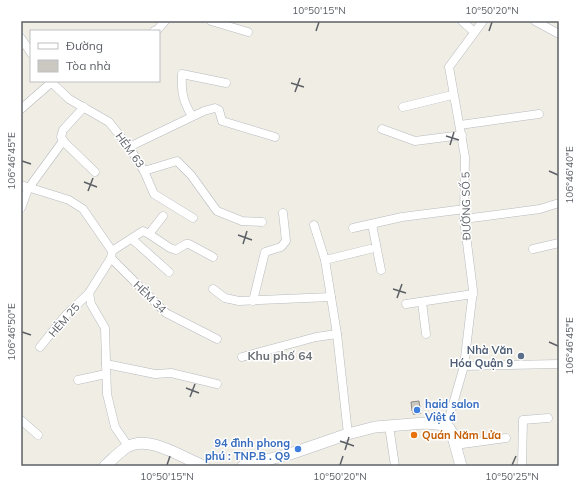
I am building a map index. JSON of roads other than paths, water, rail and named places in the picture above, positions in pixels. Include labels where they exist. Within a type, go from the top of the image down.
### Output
[{"type":"street","points":[[155,30],[165,21]]},
{"type":"street","points":[[212,21],[248,32]]},
{"type":"street","points":[[462,21],[474,32]]},
{"type":"street","name":"ĐƯỜNG SỐ 5","points":[[446,425],[464,366],[473,294],[464,219],[465,163],[462,136],[452,95],[448,67],[482,21]]},
{"type":"street","points":[[535,21],[559,34]]},
{"type":"street","points":[[21,38],[30,52]]},
{"type":"street","points":[[192,116],[184,104],[181,92],[182,74],[226,83]]},
{"type":"street","points":[[21,109],[51,82]]},
{"type":"street","name":"HẺM 63","points":[[53,82],[69,99],[109,122],[129,147],[144,171],[177,161],[191,175],[217,211],[229,217],[251,223],[262,222]]},
{"type":"street","points":[[403,107],[452,95]]},
{"type":"street","points":[[84,107],[63,130],[61,136],[94,172]]},
{"type":"street","points":[[129,147],[192,116],[216,108],[219,110],[222,121],[275,136]]},
{"type":"street","points":[[460,125],[539,114]]},
{"type":"street","points":[[382,129],[415,141],[462,136]]},
{"type":"street","points":[[21,208],[24,187],[64,141]]},
{"type":"street","points":[[144,171],[154,194],[193,218]]},
{"type":"street","name":"HẺM 34","points":[[24,187],[69,200],[83,209],[111,255],[166,314],[217,339]]},
{"type":"street","points":[[464,219],[540,209],[558,205]]},
{"type":"street","points":[[353,228],[402,218],[465,209]]},
{"type":"street","points":[[253,301],[265,252],[281,247],[286,241],[284,213]]},
{"type":"street","points":[[149,234],[164,216]]},
{"type":"street","points":[[372,224],[381,270]]},
{"type":"street","points":[[314,225],[325,260],[337,334],[348,434]]},
{"type":"street","points":[[111,255],[143,231],[170,248],[176,250],[186,244],[189,244],[213,257]]},
{"type":"street","points":[[132,239],[169,272]]},
{"type":"street","points":[[533,249],[559,243]]},
{"type":"street","points":[[325,260],[370,249]]},
{"type":"street","name":"HẺM 25","points":[[40,347],[65,316],[89,293],[111,255]]},
{"type":"street","points":[[213,289],[230,300],[253,301],[331,297]]},
{"type":"street","points":[[89,293],[91,304],[105,328],[107,394],[115,427],[128,446]]},
{"type":"street","points":[[406,304],[473,294]]},
{"type":"street","points":[[422,302],[426,334]]},
{"type":"street","points":[[242,357],[316,337],[337,334]]},
{"type":"street","points":[[106,364],[155,374],[172,373],[217,384]]},
{"type":"street","points":[[464,366],[559,364]]},
{"type":"street","points":[[78,380],[106,374]]},
{"type":"street","points":[[522,466],[522,420],[548,418]]},
{"type":"street","points":[[21,420],[38,435]]},
{"type":"street","points":[[243,466],[290,454],[348,434],[389,426],[425,423],[446,425],[452,434],[460,466]]},
{"type":"street","points":[[389,426],[395,466]]},
{"type":"street","points":[[455,445],[506,438]]},
{"type":"street","points":[[105,466],[128,446],[139,443],[148,444],[204,466]]},
{"type":"place","name":"Nhà Văn Hóa Quận 9","points":[[521,356]]},
{"type":"place","name":"haid salon Việt á","points":[[417,410]]},
{"type":"place","name":"Quán Năm Lửa","points":[[414,435]]},
{"type":"place","name":"94 đình phong phú : TNP.B . Q9","points":[[298,449]]},
{"type":"district","name":"Khu phố 64","points":[[280,356]]}]
